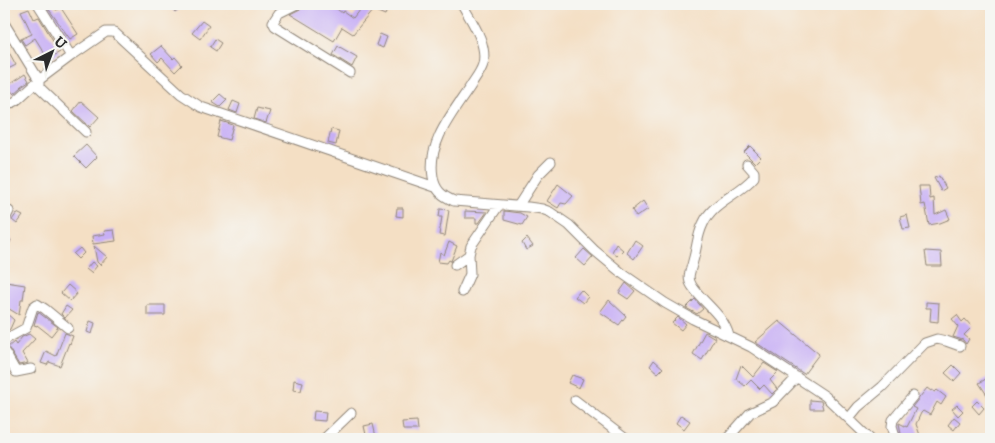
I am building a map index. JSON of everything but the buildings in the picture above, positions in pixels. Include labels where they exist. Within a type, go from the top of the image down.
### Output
[{"type":"street","points":[[38,4],[71,56]]},
{"type":"street","points":[[297,4],[279,14],[274,22],[274,26],[350,73]]},
{"type":"street","points":[[435,187],[432,168],[435,148],[444,127],[483,64],[484,48],[478,32],[462,4]]},
{"type":"street","points":[[4,23],[39,80],[38,88],[86,132]]},
{"type":"street","points":[[6,104],[12,104],[39,80],[106,32],[114,32],[181,94],[201,107],[435,187],[445,197],[454,201],[542,209],[560,218],[623,274],[665,303],[751,347],[797,377],[825,396],[870,439]]},
{"type":"street","points":[[518,206],[538,175],[551,162]]},
{"type":"street","points":[[729,336],[727,328],[719,316],[689,282],[689,272],[693,262],[696,243],[708,214],[754,177],[754,172],[747,164]]},
{"type":"street","points":[[462,292],[470,274],[469,255],[473,242],[499,206]]},
{"type":"street","points":[[4,221],[9,211]]},
{"type":"street","points":[[455,265],[469,255]]},
{"type":"street","points":[[4,340],[26,328],[33,307],[37,304],[46,309],[68,328]]},
{"type":"street","points":[[850,418],[858,407],[882,387],[925,343],[937,340],[960,346]]},
{"type":"street","points":[[4,351],[16,372],[31,369]]},
{"type":"street","points":[[728,439],[750,413],[773,402],[797,377]]},
{"type":"street","points":[[896,439],[892,426],[893,420],[913,396]]},
{"type":"street","points":[[576,400],[626,439]]},
{"type":"street","points":[[324,439],[352,413]]}]
